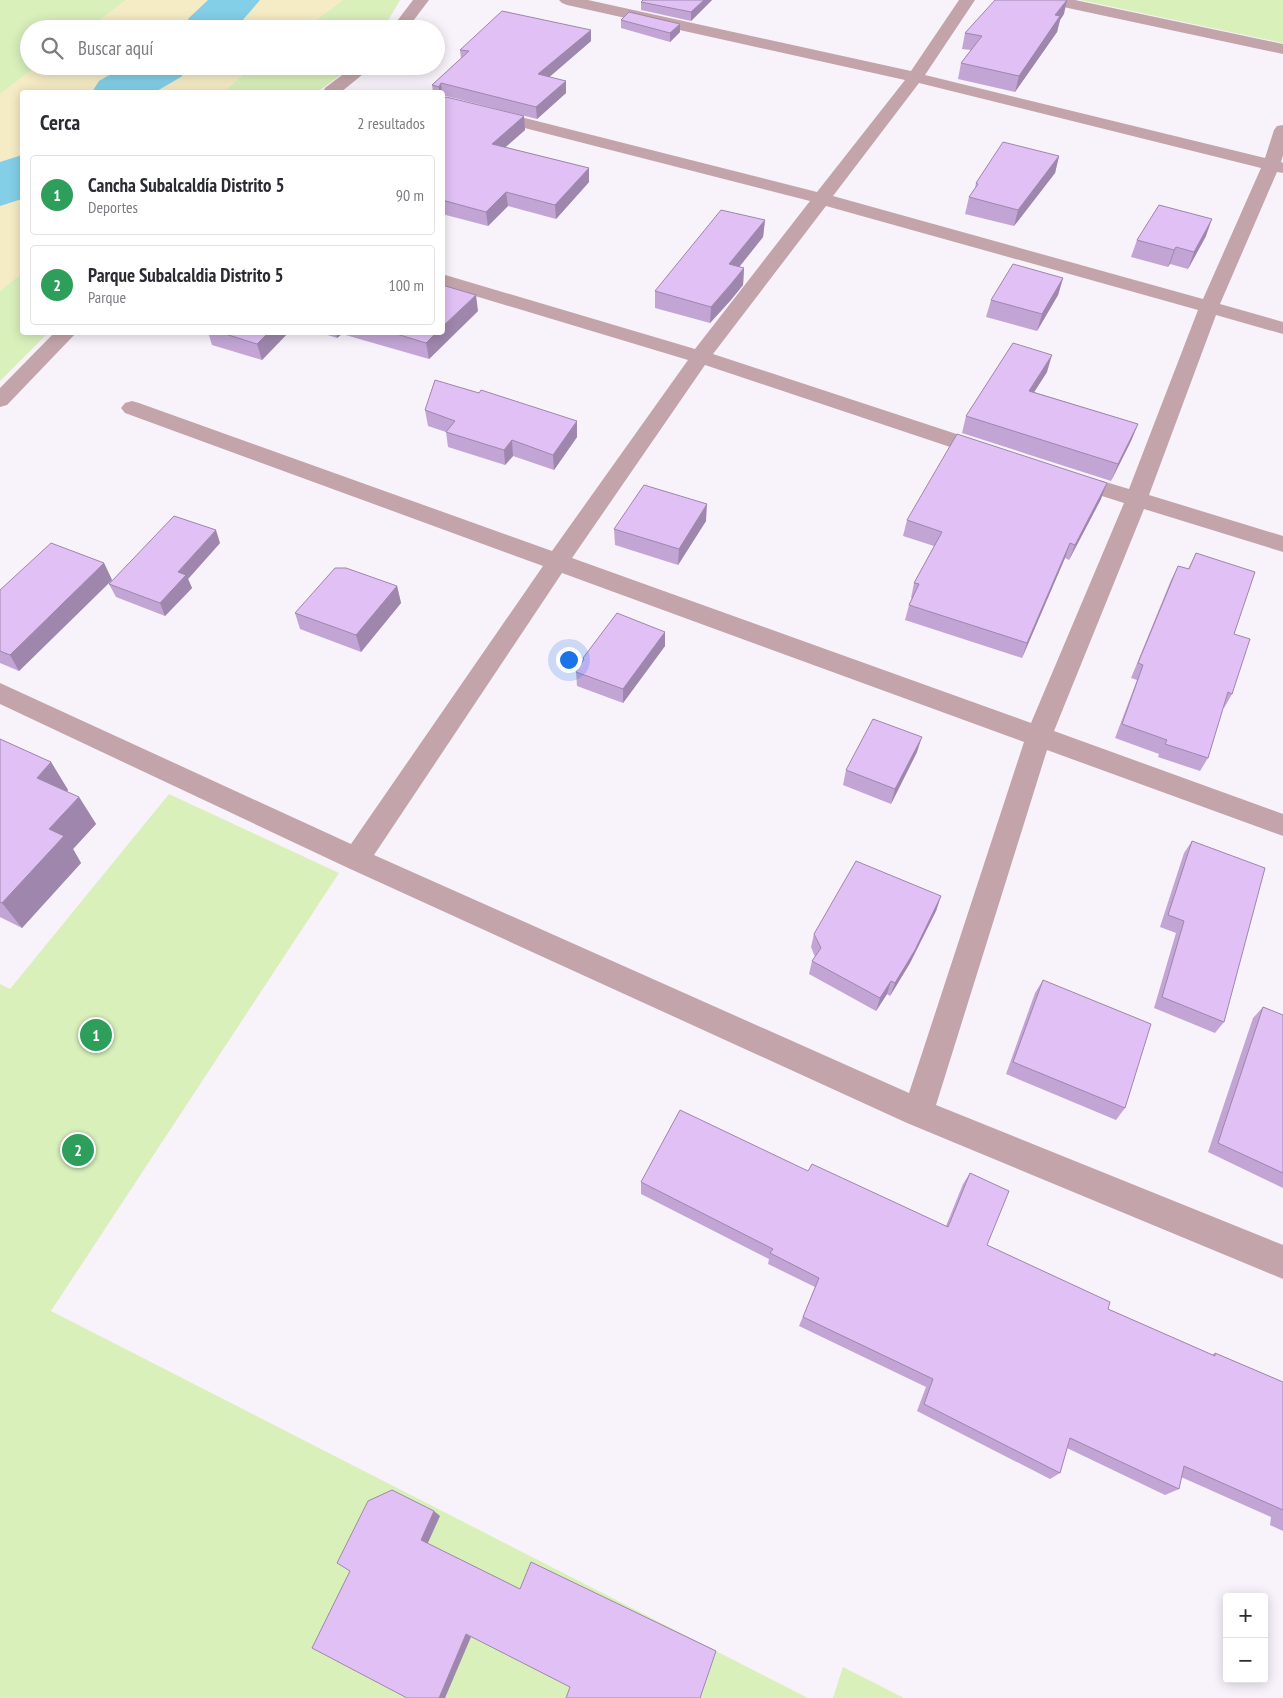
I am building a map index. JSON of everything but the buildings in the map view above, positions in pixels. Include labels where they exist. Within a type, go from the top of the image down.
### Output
[{"type":"street","points":[[406,20],[421,0]]},
{"type":"street","points":[[566,0],[915,77],[1277,166]]},
{"type":"street","points":[[356,859],[558,561],[700,357],[915,77],[966,0]]},
{"type":"street","points":[[1054,0],[1283,49]]},
{"type":"street","points":[[334,90],[353,75]]},
{"type":"street","points":[[445,103],[822,200],[1283,328]]},
{"type":"street","points":[[918,1113],[1038,738],[1136,500],[1209,308],[1277,166],[1283,130]]},
{"type":"street","points":[[445,281],[700,357],[1003,456]]},
{"type":"street","points":[[0,400],[64,335]]},
{"type":"street","points":[[132,408],[558,561],[1283,826]]},
{"type":"street","points":[[1051,472],[1136,500],[1283,544]]},
{"type":"street","points":[[0,693],[356,859],[918,1113],[1283,1262]]},
{"type":"green space","points":[[0,0],[126,0],[100,20],[20,20],[20,75],[25,75],[0,94]]},
{"type":"green space","points":[[343,0],[400,0],[388,20],[316,20]]},
{"type":"green space","points":[[1080,0],[1283,0],[1283,43]]},
{"type":"green space","points":[[243,75],[341,75],[320,90],[225,90]]},
{"type":"green space","points":[[20,275],[20,335],[46,335],[0,381],[0,291]]},
{"type":"green space","points":[[169,794],[339,873],[51,1311],[808,1698],[0,1698],[0,984],[10,989]]},
{"type":"green space","points":[[843,1667],[904,1698],[833,1698]]},
{"type":"sand","points":[[126,0],[343,0],[316,20],[100,20]]},
{"type":"sand","points":[[25,75],[243,75],[225,90],[20,90],[20,275],[0,291],[0,94]]},
{"type":"waterway","points":[[216,20],[236,0]]},
{"type":"waterway","points":[[121,90],[147,75]]},
{"type":"waterway","points":[[0,189],[20,174]]},
{"type":"place","name":"Cancha Subalcaldía Distrito 5","points":[[96,1035]]},
{"type":"place","name":"Parque Subalcaldia Distrito 5","points":[[78,1150]]}]
